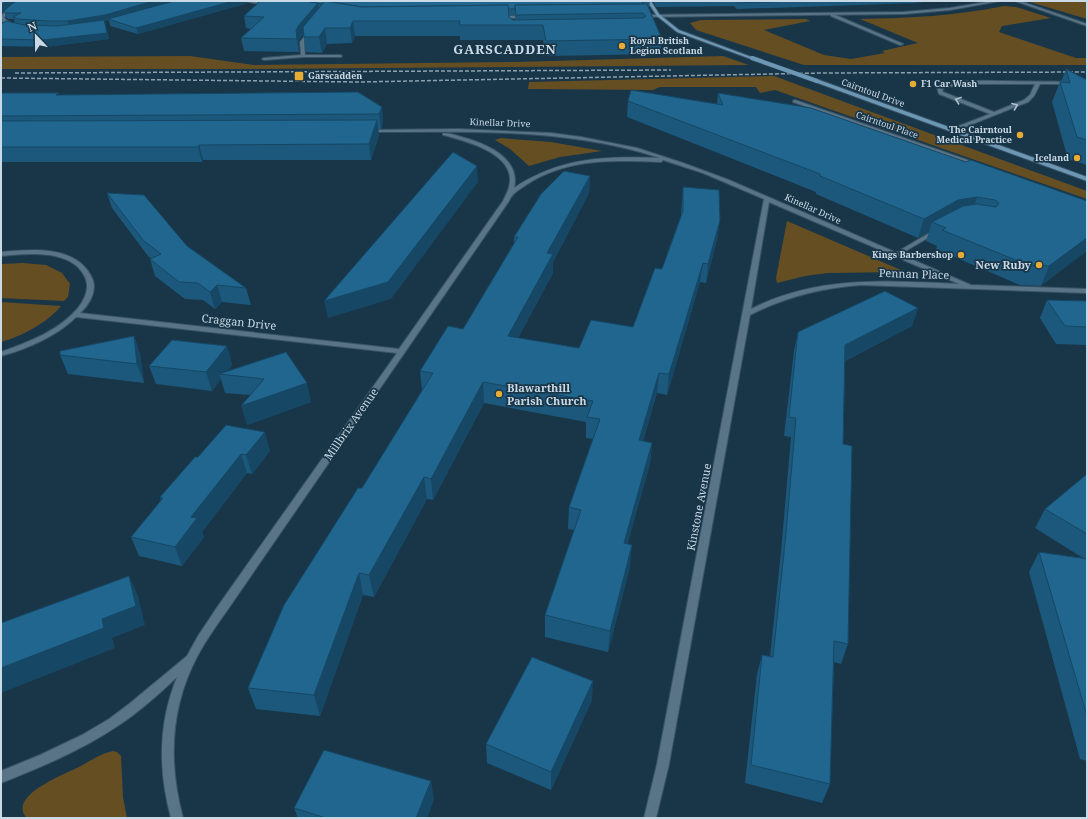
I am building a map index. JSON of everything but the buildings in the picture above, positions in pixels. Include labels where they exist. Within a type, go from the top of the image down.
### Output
[{"type":"street","points":[[17,27],[11,26],[4,21],[2,17],[13,6],[27,1]]},
{"type":"street","points":[[246,1],[275,6]]},
{"type":"street","name":"Cairntoul Drive","points":[[649,1],[658,15],[678,31],[1087,179]]},
{"type":"street","points":[[635,16],[904,13],[950,10],[998,1]]},
{"type":"street","points":[[1017,1],[1087,25]]},
{"type":"street","points":[[832,15],[901,44]]},
{"type":"street","points":[[512,17],[512,25]]},
{"type":"street","points":[[496,18],[535,17]]},
{"type":"street","points":[[303,56],[302,42],[314,26]]},
{"type":"street","points":[[264,59],[303,56],[340,56]]},
{"type":"street","points":[[953,130],[1030,99],[1038,83]]},
{"type":"street","points":[[995,114],[941,93],[939,89],[942,86],[958,84],[1087,83]]},
{"type":"street","name":"Cairntoul Place","points":[[795,101],[982,167]]},
{"type":"street","name":"Kinellar Drive","points":[[363,131],[500,131],[553,135],[610,144],[676,161],[702,171],[969,286]]},
{"type":"street","points":[[431,131],[469,141],[486,147],[498,154],[508,164],[513,174],[514,183],[512,192]]},
{"type":"street","name":"Millbrix Avenue","points":[[177,818],[173,804],[169,761],[169,724],[177,693],[192,657],[222,609],[512,192],[537,175],[575,163],[620,158],[676,161]]},
{"type":"street","name":"Kinstone Avenue","points":[[650,818],[663,764],[767,199]]},
{"type":"street","points":[[895,255],[943,227]]},
{"type":"street","points":[[1,254],[40,252],[62,256],[78,263],[89,273],[92,285],[87,299],[75,315],[53,331],[25,345],[1,354]]},
{"type":"street","name":"Pennan Place","points":[[746,314],[786,296],[835,284],[867,283],[1087,290]]},
{"type":"street","name":"Craggan Drive","points":[[75,315],[402,351]]},
{"type":"street","name":"Millbrix Avenue","points":[[1,777],[44,761],[113,723],[146,698],[192,657]]},
{"type":"shaded area","points":[[1087,1],[1087,19],[1030,2]]},
{"type":"shaded area","points":[[1004,6],[1016,7],[1051,18],[1002,26],[999,32],[1076,58],[1087,58],[1087,65],[804,65],[696,30],[690,23],[701,20],[806,19],[810,21],[764,30],[824,55],[851,59],[885,53],[882,51],[918,43],[860,19],[932,16]]},
{"type":"shaded area","points":[[190,56],[254,65],[517,62],[723,56],[749,65],[251,69],[1,69],[1,57]]},
{"type":"shaded area","points":[[774,76],[1087,191],[1087,199],[775,90],[760,93],[756,87],[660,87],[653,90],[528,89],[529,82]]},
{"type":"shaded area","points":[[500,138],[551,142],[602,151],[560,157],[529,166],[510,149],[495,140]]},
{"type":"shaded area","points":[[787,221],[903,272],[828,273],[805,276],[777,283],[776,278]]},
{"type":"shaded area","points":[[23,263],[46,265],[62,273],[70,284],[68,297],[64,301],[1,298],[1,264]]},
{"type":"shaded area","points":[[1,302],[61,306],[49,318],[34,328],[1,342]]},
{"type":"shaded area","points":[[113,751],[117,752],[121,756],[123,797],[127,818],[27,818],[23,810],[24,802],[39,787],[99,756]]},
{"type":"railway","points":[[15,73],[671,70]]},
{"type":"railway","points":[[1,78],[359,82],[822,73],[1087,72]]},
{"type":"place","name":"Royal British Legion Scotland","points":[[622,46]]},
{"type":"place","name":"Garscadden","points":[[299,76]]},
{"type":"place","name":"F1 Car Wash","points":[[913,84]]},
{"type":"place","name":"The Cairntoul Medical Practice","points":[[1020,135]]},
{"type":"place","name":"Iceland","points":[[1077,158]]},
{"type":"place","name":"Kings Barbershop","points":[[961,255]]},
{"type":"place","name":"New Ruby","points":[[1039,265]]},
{"type":"place","name":"Blawarthill Parish Church","points":[[499,394]]},
{"type":"district","name":"GARSCADDEN","points":[[505,49]]}]
